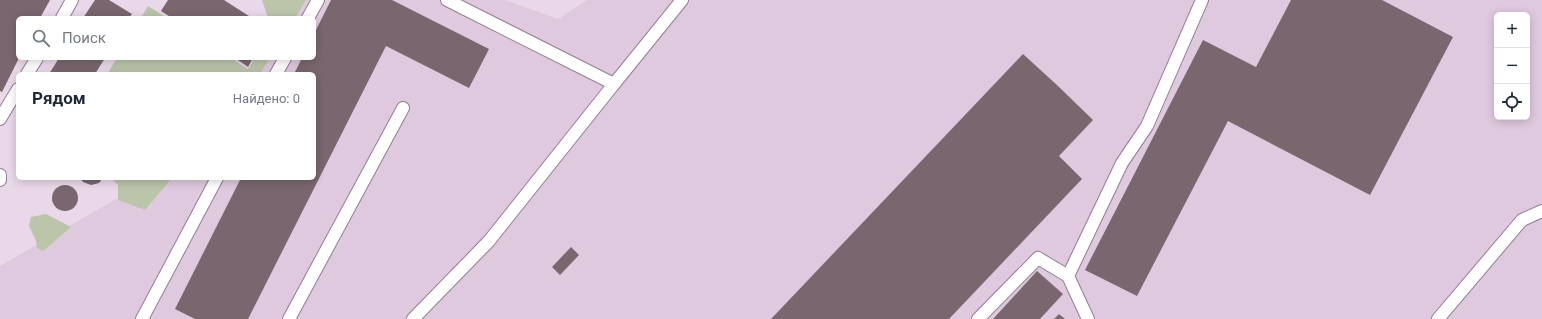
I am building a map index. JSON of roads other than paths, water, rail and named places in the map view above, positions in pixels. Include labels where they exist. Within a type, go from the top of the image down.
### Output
[{"type":"lane","points":[[63,16],[72,0]]},
{"type":"lane","points":[[309,16],[318,0]]},
{"type":"lane","points":[[447,0],[614,84]]},
{"type":"lane","points":[[413,319],[489,241],[682,0]]},
{"type":"lane","points":[[1068,276],[1122,163],[1147,126],[1202,0]]},
{"type":"lane","points":[[28,72],[36,60]]},
{"type":"lane","points":[[277,72],[284,60]]},
{"type":"lane","points":[[0,119],[16,92]]},
{"type":"lane","points":[[289,319],[403,108]]},
{"type":"lane","points":[[0,175],[0,180]]},
{"type":"lane","points":[[142,319],[217,180]]},
{"type":"lane","points":[[1438,319],[1522,220],[1542,211]]},
{"type":"lane","points":[[978,319],[1038,258],[1068,276],[1088,319]]}]
